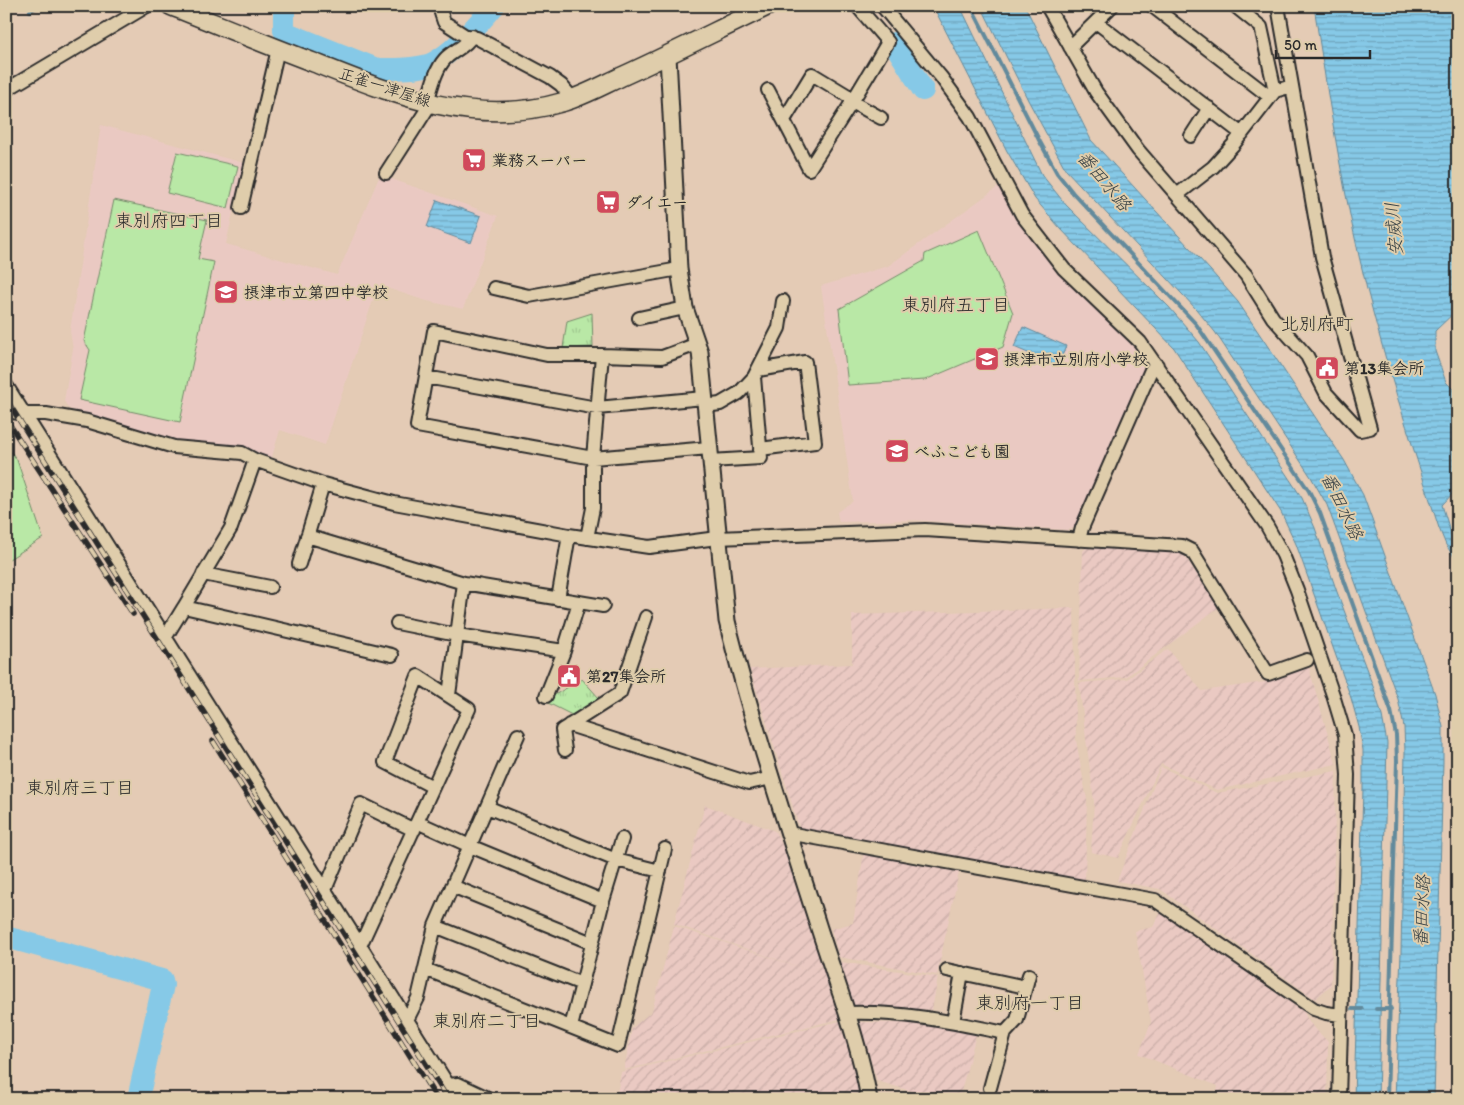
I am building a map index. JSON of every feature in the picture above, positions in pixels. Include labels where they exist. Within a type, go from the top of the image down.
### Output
[{"type":"main road","name":"正雀一津屋線","points":[[171,6],[380,89],[429,103],[502,112],[541,107],[573,99],[668,56],[739,13],[768,6]]},
{"type":"street","points":[[6,90],[148,6]]},
{"type":"street","points":[[442,6],[441,13],[444,22],[550,77],[561,85],[573,99]]},
{"type":"street","points":[[768,90],[809,168],[888,42],[857,6]]},
{"type":"street","points":[[882,6],[940,77],[970,118],[1022,215],[1064,269],[1140,342],[1157,365],[1267,526],[1283,555],[1336,703],[1345,735],[1348,775],[1339,1099]]},
{"type":"street","points":[[1047,6],[1096,92],[1138,150],[1246,275],[1273,318],[1307,356],[1326,393],[1360,430],[1370,428],[1322,257],[1278,6]]},
{"type":"street","points":[[1070,47],[1112,6]]},
{"type":"street","points":[[1152,6],[1272,94]]},
{"type":"street","points":[[1235,6],[1261,27],[1272,94]]},
{"type":"street","points":[[1096,22],[1242,134]]},
{"type":"street","points":[[386,173],[429,103],[437,72],[445,59],[459,50],[469,36]]},
{"type":"street","points":[[241,208],[278,49]]},
{"type":"street","points":[[668,56],[679,269],[686,308],[700,352],[726,620],[736,660],[788,833],[847,1013],[869,1099]]},
{"type":"street","points":[[784,120],[812,74],[850,97],[852,102],[881,118]]},
{"type":"street","points":[[1177,195],[1213,167],[1242,134],[1272,94],[1292,86]]},
{"type":"street","points":[[1191,136],[1209,108]]},
{"type":"street","points":[[494,288],[529,296],[679,269]]},
{"type":"street","points":[[426,377],[597,408],[704,402],[720,404],[739,393],[756,374],[779,328],[784,301]]},
{"type":"street","points":[[639,318],[686,308]]},
{"type":"street","points":[[697,344],[662,357],[547,356],[434,331],[418,426],[592,458],[709,454],[761,458],[756,374]]},
{"type":"street","points":[[587,538],[592,508],[592,458],[602,355]]},
{"type":"street","points":[[756,374],[805,362],[815,442],[760,449]]},
{"type":"street","points":[[1079,540],[1082,528],[1151,370],[1157,365]]},
{"type":"street","points":[[6,385],[457,1099]]},
{"type":"street","points":[[6,411],[25,414],[46,414],[87,421],[174,447],[242,453],[255,460],[323,484],[394,503],[569,535],[649,547],[717,538],[925,530],[1182,546],[1192,551],[1268,674],[1307,660]]},
{"type":"street","points":[[165,638],[231,528],[255,460]]},
{"type":"street","points":[[298,564],[323,484]]},
{"type":"street","points":[[558,599],[569,535]]},
{"type":"street","points":[[307,536],[464,583],[603,606]]},
{"type":"street","points":[[203,574],[270,587]]},
{"type":"street","points":[[449,695],[464,583]]},
{"type":"street","points":[[546,696],[564,651],[579,602]]},
{"type":"street","points":[[184,607],[392,655]]},
{"type":"street","points":[[565,750],[562,730],[620,693],[646,617]]},
{"type":"street","points":[[397,623],[564,651]]},
{"type":"street","points":[[360,946],[469,709],[418,676],[385,762],[433,787]]},
{"type":"street","points":[[570,725],[749,783],[772,778]]},
{"type":"street","points":[[407,1020],[418,998],[435,926],[518,734]]},
{"type":"street","points":[[325,890],[361,804],[470,846],[603,901]]},
{"type":"street","points":[[487,807],[616,860],[660,871]]},
{"type":"street","points":[[788,833],[1154,900],[1314,1009],[1341,1015]]},
{"type":"street","points":[[571,1027],[603,901],[622,839]]},
{"type":"street","points":[[425,969],[618,1046],[665,849]]},
{"type":"street","points":[[452,886],[592,943]]},
{"type":"street","points":[[435,926],[582,984]]},
{"type":"street","points":[[947,970],[1027,981],[1017,1020],[1005,1032],[990,1088]]},
{"type":"street","points":[[953,1022],[962,973]]},
{"type":"street","points":[[847,1013],[864,1012],[927,1016],[1005,1032]]},
{"type":"street","points":[[448,1085],[458,1084],[490,1099]]},
{"type":"shaded area","name":"摂津市立第四中学校","points":[[101,125],[244,163],[226,244],[337,275],[380,175],[498,216],[463,309],[423,300],[378,285],[325,445],[280,430],[271,460],[250,449],[172,442],[69,409],[64,401],[73,349],[70,331]]},
{"type":"shaded area","name":"摂津市立別府小学校","points":[[998,187],[1026,229],[1084,298],[1139,351],[1145,367],[1077,527],[1068,530],[913,520],[839,522],[837,512],[853,501],[821,286],[888,266]]},
{"type":"shaded area","points":[[1087,547],[1182,552],[1219,607],[1126,677],[1079,681],[1083,551]]},
{"type":"shaded area","points":[[1074,608],[1076,740],[1087,800],[1085,882],[800,830],[750,669],[852,664],[852,615]]},
{"type":"shaded area","points":[[1168,649],[1202,691],[1265,682],[1308,664],[1336,764],[1217,790],[1161,764],[1118,858],[1091,852],[1094,802],[1079,683],[1127,679]]},
{"type":"shaded area","points":[[1161,767],[1217,793],[1336,771],[1331,985],[1315,999],[1160,889],[1117,881]]},
{"type":"shaded area","points":[[705,805],[775,831],[786,852],[822,965],[813,970],[822,966],[840,1019],[624,1070],[632,1028],[652,1011],[674,926],[811,971],[674,924]]},
{"type":"shaded area","points":[[864,852],[959,872],[937,975],[839,957],[831,929],[853,923]]},
{"type":"shaded area","points":[[1161,912],[1304,1012],[1309,1022],[1328,1042],[1327,1099],[1216,1099],[1218,1086],[1139,1054],[1151,1022],[1135,931],[1153,927]]},
{"type":"shaded area","points":[[840,962],[938,977],[932,1010],[854,1005]]},
{"type":"shaded area","points":[[840,1021],[859,1080],[862,1099],[616,1099],[621,1072]]},
{"type":"shaded area","points":[[859,1022],[930,1024],[976,1035],[959,1099],[916,1099],[918,1093],[877,1081]]},
{"type":"green space","points":[[177,152],[238,166],[228,208],[167,193]]},
{"type":"green space","points":[[114,200],[207,220],[198,259],[214,262],[180,422],[79,400],[90,350],[84,341]]},
{"type":"green space","points":[[979,230],[1013,313],[1003,347],[925,380],[848,385],[839,309],[924,261],[925,254]]},
{"type":"green space","points":[[592,313],[593,347],[563,348],[567,321]]},
{"type":"green space","points":[[6,445],[17,460],[43,538],[6,561]]},
{"type":"green space","points":[[582,679],[599,698],[572,715],[548,703],[551,697]]},
{"type":"water","points":[[933,6],[960,6],[1042,175],[1066,205],[1169,307],[1199,342],[1302,498],[1315,528],[1374,689],[1387,743],[1378,1099],[1354,1099],[1363,750],[1351,698],[1296,544],[1281,512],[1174,348],[1060,228],[1035,199],[1007,151]]},
{"type":"water","name":"番田水路","points":[[981,6],[1025,6],[1091,140],[1238,302],[1344,460],[1363,495],[1435,694],[1443,727],[1434,1099],[1395,1099],[1401,953],[1404,727],[1398,699],[1327,505],[1311,477],[1215,332],[1196,309],[1066,170],[1028,100]]},
{"type":"water","name":"安威川","points":[[1314,6],[1447,6],[1458,20],[1458,289],[1450,292],[1451,298],[1456,303],[1458,309],[1435,331],[1435,351],[1446,382],[1458,394],[1458,491],[1456,490],[1442,505],[1452,537],[1458,547],[1458,563],[1446,545],[1439,528],[1376,325],[1352,225]]},
{"type":"water","points":[[437,200],[481,216],[471,243],[427,227]]},
{"type":"water","points":[[1023,327],[1066,346],[1058,366],[1014,347]]},
{"type":"waterway","points":[[30,11],[38,6]]},
{"type":"waterway","points":[[284,6],[284,30],[289,34],[374,68],[394,69],[426,66],[440,59],[465,38],[494,6]]},
{"type":"waterway","points":[[971,6],[1057,173],[1073,193],[1196,324],[1309,491],[1320,513],[1391,711],[1396,735],[1397,761],[1387,1099]]},
{"type":"waterway","points":[[894,43],[923,90]]},
{"type":"waterway","points":[[6,937],[162,980],[163,985],[138,1099]]},
{"type":"waterway","points":[[1352,1009],[1362,1009]]},
{"type":"waterway","points":[[1376,1009],[1391,1009]]},
{"type":"railway","points":[[6,399],[448,1099]]},
{"type":"railway","points":[[6,419],[133,614]]},
{"type":"railway","points":[[213,741],[437,1099]]},
{"type":"place","name":"業務スーパー","points":[[474,160]]},
{"type":"place","name":"ダイエー","points":[[608,202]]},
{"type":"place","name":"摂津市立第四中学校","points":[[226,292]]},
{"type":"place","name":"摂津市立別府小学校","points":[[987,359]]},
{"type":"place","name":"第13集会所","points":[[1327,368]]},
{"type":"place","name":"べふこども園","points":[[897,451]]},
{"type":"place","name":"第27集会所","points":[[569,676]]},
{"type":"district","name":"東別府四丁目","points":[[169,221]]},
{"type":"district","name":"東別府五丁目","points":[[956,305]]},
{"type":"district","name":"北別府町","points":[[1317,324]]},
{"type":"district","name":"東別府三丁目","points":[[80,788]]},
{"type":"district","name":"東別府一丁目","points":[[1030,1003]]},
{"type":"district","name":"東別府二丁目","points":[[487,1021]]}]
